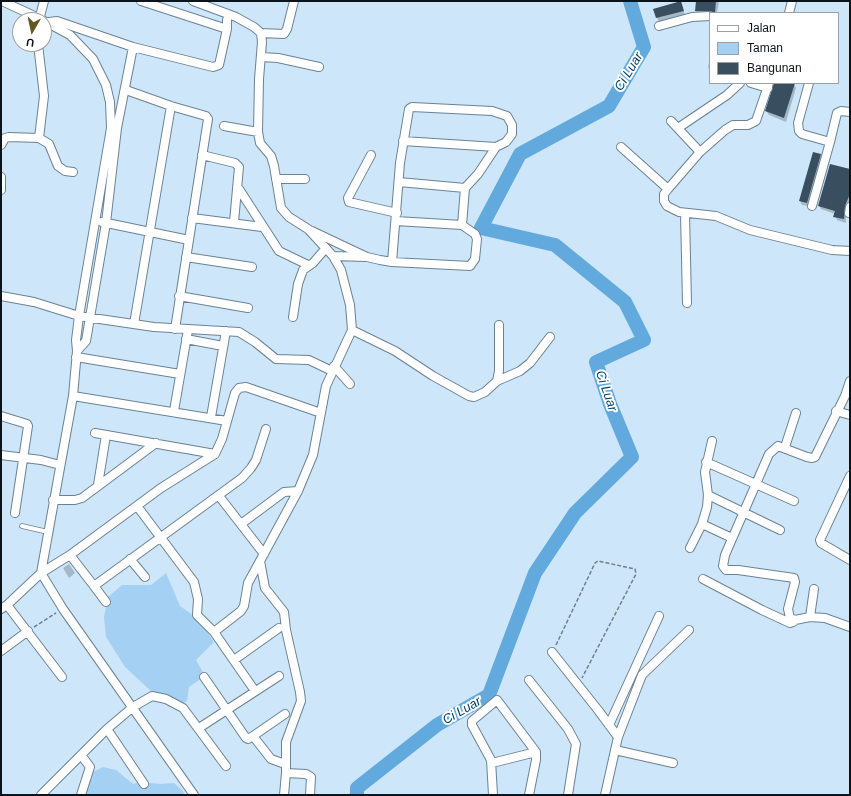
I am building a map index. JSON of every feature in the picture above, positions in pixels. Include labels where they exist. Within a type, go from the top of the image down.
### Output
[{"type":"street","points":[[2,1],[27,12]]},
{"type":"street","points":[[14,1],[21,9]]},
{"type":"street","points":[[43,12],[44,1]]},
{"type":"street","points":[[52,21],[57,21],[133,47],[218,67],[227,25],[141,1]]},
{"type":"street","points":[[193,1],[236,17],[254,27],[261,33],[284,34],[287,29],[294,1]]},
{"type":"street","points":[[789,12],[792,1]]},
{"type":"street","points":[[659,26],[692,17],[709,16]]},
{"type":"street","points":[[52,25],[70,35],[84,48],[96,65],[106,85],[114,128],[106,223],[86,341],[77,354]]},
{"type":"street","points":[[261,33],[258,132],[260,143],[272,160],[281,208],[289,217],[308,229],[367,257]]},
{"type":"street","points":[[133,47],[126,90],[114,128],[79,316],[76,340],[77,354],[72,396],[41,573],[63,609],[133,707],[193,795]]},
{"type":"street","points":[[39,52],[44,96],[39,138]]},
{"type":"street","points":[[261,57],[278,58],[319,67]]},
{"type":"street","points":[[678,128],[727,96],[739,84]]},
{"type":"street","points":[[757,84],[769,86],[756,121],[748,125],[729,127],[700,152],[668,189],[663,197],[667,206],[685,212],[716,216],[750,230],[832,250],[850,251]]},
{"type":"street","points":[[809,84],[798,124],[799,131],[802,134],[830,142]]},
{"type":"street","points":[[126,90],[207,117],[175,329]]},
{"type":"street","points":[[130,325],[171,106]]},
{"type":"street","points":[[392,262],[403,141],[408,111],[412,107],[492,111],[507,116],[512,125],[512,134],[510,138],[496,147],[478,174],[465,188],[462,225]]},
{"type":"street","points":[[812,206],[837,113],[841,111],[850,112]]},
{"type":"street","points":[[671,121],[700,152]]},
{"type":"street","points":[[224,126],[258,132]]},
{"type":"street","points":[[1,145],[5,138],[9,137],[39,138],[49,144],[58,166],[65,171],[73,172]]},
{"type":"street","points":[[403,141],[496,147]]},
{"type":"street","points":[[621,147],[668,189]]},
{"type":"street","points":[[202,155],[238,165],[240,171],[239,189],[234,222]]},
{"type":"street","points":[[333,256],[367,257],[392,262],[470,266],[475,259],[477,239],[474,234],[462,225],[397,217],[349,202],[348,198],[370,155]]},
{"type":"street","points":[[1,177],[1,190]]},
{"type":"street","points":[[276,179],[305,179]]},
{"type":"street","points":[[399,182],[465,188]]},
{"type":"street","points":[[239,189],[262,227],[279,251],[308,265]]},
{"type":"street","points":[[685,212],[688,303]]},
{"type":"street","points":[[192,218],[234,222],[262,227]]},
{"type":"street","points":[[96,221],[189,240]]},
{"type":"street","points":[[214,632],[241,612],[245,602],[248,583],[298,491],[313,455],[326,386],[333,368],[352,330],[350,304],[341,270],[333,256],[308,229]]},
{"type":"street","points":[[293,317],[300,276],[304,268],[326,248]]},
{"type":"street","points":[[186,257],[252,267]]},
{"type":"street","points":[[1,296],[34,302],[89,319],[130,325],[175,329],[239,332],[246,335],[276,359],[309,360],[333,368],[350,384]]},
{"type":"street","points":[[179,296],[248,308]]},
{"type":"street","points":[[497,381],[499,371],[499,325]]},
{"type":"street","points":[[174,411],[188,330]]},
{"type":"street","points":[[352,330],[395,351],[469,396],[479,396],[497,381],[520,371],[530,363],[550,337]]},
{"type":"street","points":[[211,417],[226,331]]},
{"type":"street","points":[[186,339],[223,346]]},
{"type":"street","points":[[77,354],[180,374]]},
{"type":"street","points":[[795,620],[790,618],[788,614],[795,582],[794,578],[724,569],[725,555],[742,512],[769,454],[774,448],[785,447],[807,457],[815,457],[850,384],[850,381]]},
{"type":"street","points":[[62,677],[28,631],[4,607],[41,573],[70,555],[162,488],[215,454],[222,439],[235,393],[242,387],[321,413]]},
{"type":"street","points":[[72,396],[174,411],[227,421]]},
{"type":"street","points":[[836,411],[850,415]]},
{"type":"street","points":[[785,447],[796,413]]},
{"type":"street","points":[[1,416],[27,424],[28,429],[15,513]]},
{"type":"street","points":[[94,586],[242,478],[251,468],[266,428]]},
{"type":"street","points":[[95,433],[215,454]]},
{"type":"street","points":[[98,485],[106,434]]},
{"type":"street","points":[[690,548],[702,524],[707,507],[708,495],[704,478],[706,462],[712,441]]},
{"type":"street","points":[[53,500],[75,500],[82,498],[156,443]]},
{"type":"street","points":[[1,455],[60,465]]},
{"type":"street","points":[[706,462],[794,501]]},
{"type":"street","points":[[849,481],[820,540],[821,543],[850,560]]},
{"type":"street","points":[[241,524],[284,492],[298,491]]},
{"type":"street","points":[[708,495],[780,530]]},
{"type":"street","points":[[219,496],[241,524],[262,558],[266,588],[284,612],[286,630],[301,701],[286,742],[284,795]]},
{"type":"street","points":[[137,506],[194,582],[198,599],[197,615],[214,632],[255,691]]},
{"type":"street","points":[[702,524],[732,538]]},
{"type":"street","points":[[70,555],[106,602]]},
{"type":"street","points":[[130,559],[145,577]]},
{"type":"street","points":[[703,579],[790,623],[795,620],[810,617],[825,618],[850,627]]},
{"type":"street","points":[[810,617],[814,589]]},
{"type":"street","points":[[609,724],[659,616]]},
{"type":"street","points":[[234,660],[279,628]]},
{"type":"street","points":[[605,795],[618,737],[642,675],[689,630]]},
{"type":"street","points":[[1,651],[28,631]]},
{"type":"street","points":[[552,652],[618,737]]},
{"type":"street","points":[[199,728],[279,676]]},
{"type":"street","points":[[204,677],[244,737],[248,738],[253,736],[285,714]]},
{"type":"street","points":[[529,680],[568,729],[576,744],[576,752],[568,795]]},
{"type":"street","points":[[41,795],[106,729],[133,707],[152,696],[166,699],[183,708],[226,766]]},
{"type":"street","points":[[493,795],[492,763],[487,751],[472,727],[472,722],[497,700],[536,752],[536,760],[529,795]]},
{"type":"street","points":[[106,729],[144,784]]},
{"type":"street","points":[[253,736],[271,759],[285,764]]},
{"type":"street","points":[[615,750],[673,763]]},
{"type":"street","points":[[492,763],[536,752]]},
{"type":"street","points":[[81,755],[90,767],[81,795]]},
{"type":"street","points":[[286,773],[306,774],[311,777],[310,795]]},
{"type":"lane","points":[[22,526],[48,532]]},
{"type":"path","points":[[552,652],[595,563],[598,562],[635,569],[636,574],[578,684]]},
{"type":"path","points":[[28,631],[63,609]]},
{"type":"green space","points":[[166,573],[180,606],[197,618],[214,642],[196,660],[205,676],[189,687],[187,701],[181,704],[152,692],[125,667],[106,637],[104,617],[108,597],[122,585],[151,585]]},
{"type":"green space","points":[[103,767],[116,770],[133,784],[142,782],[160,784],[174,783],[183,791],[184,795],[76,795],[91,773]]},
{"type":"building","points":[[681,1],[684,11],[656,18],[653,9]]},
{"type":"building","points":[[696,1],[716,1],[715,12],[695,11]]},
{"type":"building","points":[[774,84],[795,84],[784,118],[765,111]]},
{"type":"building","points":[[813,152],[821,154],[807,203],[799,201]]},
{"type":"building","points":[[830,164],[850,169],[850,194],[845,206],[844,219],[833,217],[835,211],[818,206]]},
{"type":"waterway","name":"Ci Luar","points":[[357,795],[357,788],[437,725],[489,695],[535,573],[575,513],[632,457],[610,404],[596,362],[644,340],[625,302],[555,245],[481,228],[520,154],[609,106],[644,47],[630,1]]}]
